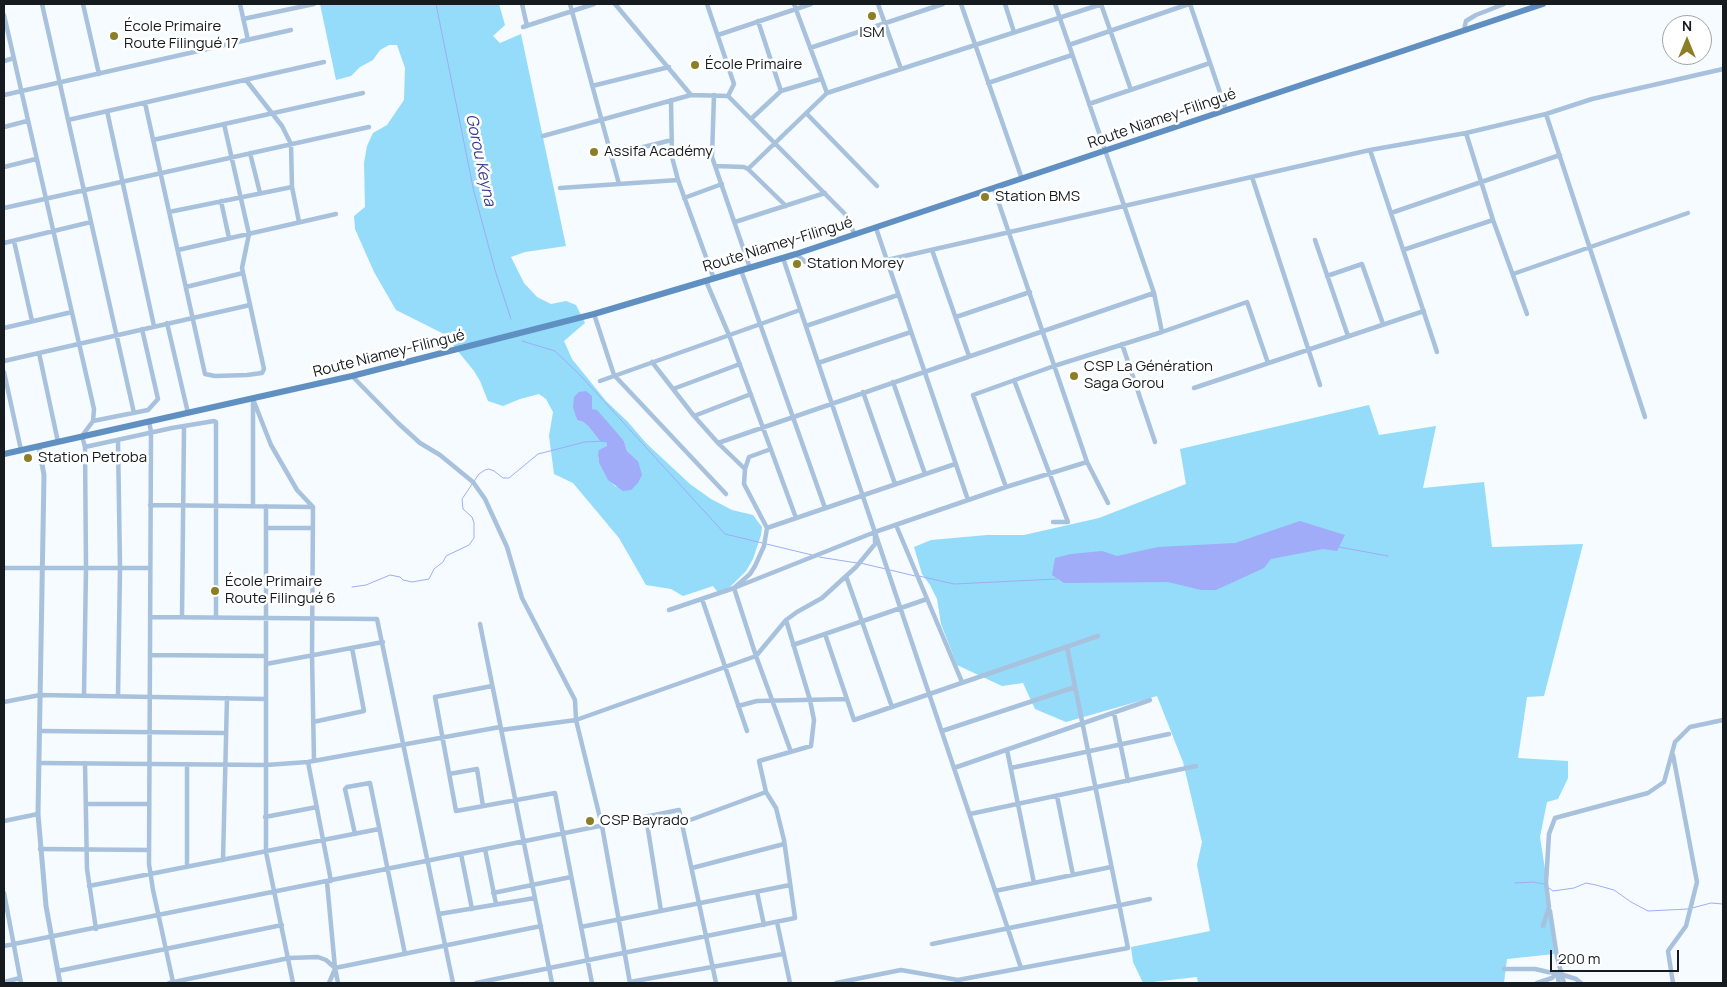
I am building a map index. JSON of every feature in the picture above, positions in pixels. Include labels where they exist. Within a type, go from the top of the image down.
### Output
[{"type":"main road","name":"Route Niamey-Filingué","points":[[4,454],[352,376],[594,314],[714,279],[1022,180],[1543,4]]},
{"type":"street","points":[[42,4],[134,413]]},
{"type":"street","points":[[83,4],[99,74]]},
{"type":"street","points":[[240,4],[248,40]]},
{"type":"street","points":[[243,19],[314,4]]},
{"type":"street","points":[[522,4],[525,27],[594,4]]},
{"type":"street","points":[[570,4],[619,184]]},
{"type":"street","points":[[615,4],[691,95]]},
{"type":"street","points":[[707,4],[734,84],[728,96]]},
{"type":"street","points":[[718,35],[758,22],[795,6],[811,4]]},
{"type":"street","points":[[878,4],[901,69]]},
{"type":"street","points":[[810,48],[943,4]]},
{"type":"street","points":[[961,4],[1022,180]]},
{"type":"street","points":[[1005,4],[1014,32]]},
{"type":"street","points":[[1055,4],[1154,293],[1162,332]]},
{"type":"street","points":[[748,169],[827,93],[1102,4],[1131,90]]},
{"type":"street","points":[[1069,45],[1189,4],[1226,110]]},
{"type":"street","points":[[1464,30],[1466,21],[1504,4]]},
{"type":"street","points":[[795,6],[827,93]]},
{"type":"street","points":[[4,14],[5,28],[14,58],[94,409],[93,421],[82,436],[85,447],[86,568],[84,695]]},
{"type":"street","points":[[758,22],[781,91]]},
{"type":"street","points":[[4,95],[291,30]]},
{"type":"street","points":[[988,83],[1072,55]]},
{"type":"street","points":[[4,61],[14,58]]},
{"type":"street","points":[[68,120],[324,62]]},
{"type":"street","points":[[1089,104],[1210,63]]},
{"type":"street","points":[[592,86],[669,67]]},
{"type":"street","points":[[796,254],[809,265],[820,268],[886,260],[1370,150],[1466,134],[1546,114],[1592,99],[1723,69]]},
{"type":"street","points":[[751,119],[781,91],[821,78]]},
{"type":"street","points":[[246,80],[282,126],[291,144],[292,187],[299,222]]},
{"type":"street","points":[[153,140],[363,92]]},
{"type":"street","points":[[542,136],[691,95],[728,96],[845,214],[854,235]]},
{"type":"street","points":[[714,95],[712,157],[750,268]]},
{"type":"street","points":[[671,100],[672,157],[684,198],[714,279]]},
{"type":"street","points":[[145,103],[205,374],[215,376],[260,373],[264,371],[242,268],[248,234],[224,124]]},
{"type":"street","points":[[108,111],[154,326]]},
{"type":"street","points":[[806,113],[876,186]]},
{"type":"street","points":[[1546,114],[1645,417]]},
{"type":"street","points":[[4,127],[28,121]]},
{"type":"street","points":[[4,208],[369,127]]},
{"type":"street","points":[[1466,134],[1493,220],[1527,314]]},
{"type":"street","points":[[611,156],[672,140]]},
{"type":"street","points":[[1370,150],[1437,352]]},
{"type":"street","points":[[250,153],[260,193]]},
{"type":"street","points":[[1391,213],[1560,155]]},
{"type":"street","points":[[4,167],[36,159]]},
{"type":"street","points":[[715,166],[744,167],[748,169],[786,206]]},
{"type":"street","points":[[1252,177],[1320,385]]},
{"type":"street","points":[[560,188],[678,180]]},
{"type":"street","points":[[684,198],[722,184]]},
{"type":"street","points":[[169,212],[292,187]]},
{"type":"street","points":[[994,189],[1088,462],[1108,503]]},
{"type":"street","points":[[735,222],[825,193]]},
{"type":"street","points":[[221,201],[229,238]]},
{"type":"street","points":[[1513,274],[1688,213]]},
{"type":"street","points":[[178,250],[336,214]]},
{"type":"street","points":[[1403,250],[1493,220]]},
{"type":"street","points":[[4,243],[91,222]]},
{"type":"street","points":[[876,228],[968,500]]},
{"type":"street","points":[[1315,240],[1348,336]]},
{"type":"street","points":[[14,241],[32,321]]},
{"type":"street","points":[[932,250],[969,356]]},
{"type":"street","points":[[783,258],[1022,968]]},
{"type":"street","points":[[1327,276],[1362,264],[1383,324]]},
{"type":"street","points":[[741,270],[825,508]]},
{"type":"street","points":[[186,287],[243,273]]},
{"type":"street","points":[[706,281],[729,335],[796,518]]},
{"type":"street","points":[[956,317],[1030,292]]},
{"type":"street","points":[[718,442],[1154,293]]},
{"type":"street","points":[[806,326],[898,295]]},
{"type":"street","points":[[1006,486],[973,395],[1247,302],[1268,363]]},
{"type":"street","points":[[4,361],[250,305]]},
{"type":"street","points":[[600,381],[800,310]]},
{"type":"street","points":[[1194,388],[1424,311]]},
{"type":"street","points":[[4,328],[72,312]]},
{"type":"street","points":[[594,314],[614,376],[726,494]]},
{"type":"street","points":[[167,324],[188,413]]},
{"type":"street","points":[[93,421],[148,410],[158,399],[142,329]]},
{"type":"street","points":[[818,363],[910,332]]},
{"type":"street","points":[[1122,344],[1155,442]]},
{"type":"street","points":[[39,353],[58,442]]},
{"type":"street","points":[[652,362],[694,416],[744,469]]},
{"type":"street","points":[[673,389],[740,364]]},
{"type":"street","points":[[4,372],[21,450]]},
{"type":"street","points":[[352,376],[420,443],[440,455],[473,482],[486,499],[507,547],[522,598],[575,700],[576,720],[602,826],[630,982],[783,954]]},
{"type":"street","points":[[1014,380],[1068,522],[1054,522]]},
{"type":"street","points":[[894,382],[925,474]]},
{"type":"street","points":[[863,392],[895,484]]},
{"type":"street","points":[[694,416],[751,394]]},
{"type":"street","points":[[253,399],[253,506]]},
{"type":"street","points":[[253,399],[271,445],[297,490],[314,507],[313,722],[311,761],[329,881],[335,968],[338,983]]},
{"type":"street","points":[[149,421],[151,432],[149,850],[151,874],[171,983],[288,958],[318,957],[326,960],[335,968]]},
{"type":"street","points":[[85,447],[151,432],[214,421],[216,423],[216,618]]},
{"type":"street","points":[[182,617],[184,426]]},
{"type":"street","points":[[118,440],[120,568],[118,696]]},
{"type":"street","points":[[39,447],[44,475],[38,814],[46,906],[60,983]]},
{"type":"street","points":[[734,588],[750,574],[755,566],[765,542],[767,528],[744,484],[744,469],[749,457],[771,449]]},
{"type":"street","points":[[669,610],[734,588],[875,532],[1006,486],[1088,462]]},
{"type":"street","points":[[767,528],[955,464]]},
{"type":"street","points":[[150,505],[314,507]]},
{"type":"street","points":[[266,506],[266,852],[294,983]]},
{"type":"street","points":[[896,525],[962,682]]},
{"type":"street","points":[[266,528],[314,528]]},
{"type":"street","points":[[39,763],[266,765],[311,761],[501,728],[576,720],[756,656],[786,620],[822,598],[861,562],[875,544],[875,532]]},
{"type":"street","points":[[4,568],[150,568]]},
{"type":"street","points":[[846,576],[892,707]]},
{"type":"street","points":[[734,588],[756,656],[791,752]]},
{"type":"street","points":[[702,599],[747,731]]},
{"type":"street","points":[[793,645],[927,599]]},
{"type":"street","points":[[150,617],[377,619],[453,983]]},
{"type":"street","points":[[476,983],[795,918],[784,844],[776,808],[766,792],[759,761],[811,746],[814,720],[810,700],[786,620]]},
{"type":"street","points":[[480,624],[552,983]]},
{"type":"street","points":[[825,634],[854,720],[1098,636]]},
{"type":"street","points":[[266,664],[383,642]]},
{"type":"street","points":[[836,983],[901,970],[958,980],[1128,948],[1067,647]]},
{"type":"street","points":[[313,722],[364,711],[352,648]]},
{"type":"street","points":[[150,655],[266,656]]},
{"type":"street","points":[[492,686],[435,697],[456,811],[555,794],[592,983]]},
{"type":"street","points":[[942,730],[1075,687]]},
{"type":"street","points":[[4,702],[40,695],[266,699]]},
{"type":"street","points":[[223,860],[227,698]]},
{"type":"street","points":[[738,706],[757,701],[847,700]]},
{"type":"street","points":[[954,768],[1150,700]]},
{"type":"street","points":[[1114,713],[1128,781]]},
{"type":"street","points":[[1559,983],[1546,883],[1549,834],[1555,818],[1648,793],[1664,782],[1675,742],[1690,727],[1723,720]]},
{"type":"street","points":[[40,731],[226,733]]},
{"type":"street","points":[[1011,768],[1169,734]]},
{"type":"street","points":[[1007,750],[1034,883]]},
{"type":"street","points":[[1673,751],[1697,882],[1686,926],[1668,951],[1673,983]]},
{"type":"street","points":[[85,763],[89,886],[96,929]]},
{"type":"street","points":[[187,764],[187,867]]},
{"type":"street","points":[[970,814],[1196,766]]},
{"type":"street","points":[[449,774],[476,769],[483,806]]},
{"type":"street","points":[[355,834],[345,789],[370,783],[405,954]]},
{"type":"street","points":[[682,823],[766,792]]},
{"type":"street","points":[[1057,796],[1073,875]]},
{"type":"street","points":[[86,804],[149,804]]},
{"type":"street","points":[[266,817],[317,806]]},
{"type":"street","points":[[4,946],[680,810],[716,983]]},
{"type":"street","points":[[4,821],[38,814]]},
{"type":"street","points":[[646,817],[661,911]]},
{"type":"street","points":[[89,886],[379,829]]},
{"type":"street","points":[[692,868],[784,844]]},
{"type":"street","points":[[40,848],[149,850]]},
{"type":"street","points":[[485,849],[496,904]]},
{"type":"street","points":[[461,854],[472,908]]},
{"type":"street","points":[[995,891],[1111,867]]},
{"type":"street","points":[[493,893],[571,877]]},
{"type":"street","points":[[581,927],[790,886]]},
{"type":"street","points":[[757,892],[764,925]]},
{"type":"street","points":[[4,893],[5,910],[20,981],[4,982]]},
{"type":"street","points":[[439,914],[535,898]]},
{"type":"street","points":[[932,944],[1150,899]]},
{"type":"street","points":[[1543,926],[1550,907]]},
{"type":"street","points":[[776,922],[790,983]]},
{"type":"street","points":[[58,970],[282,926]]},
{"type":"street","points":[[335,968],[541,926]]},
{"type":"street","points":[[329,983],[335,968]]},
{"type":"street","points":[[1504,969],[1535,968],[1546,972],[1559,973],[1576,979],[1581,983]]},
{"type":"street","points":[[1544,981],[1546,972]]},
{"type":"street","points":[[1537,983],[1552,978],[1559,973]]},
{"type":"street","points":[[1559,973],[1564,983]]},
{"type":"shaded area","points":[[320,4],[499,4],[505,25],[493,36],[500,43],[521,34],[566,246],[525,252],[511,257],[524,283],[537,297],[551,304],[566,301],[576,305],[585,323],[564,341],[572,359],[606,401],[646,443],[690,484],[711,499],[732,510],[753,515],[762,527],[753,559],[746,571],[720,595],[713,586],[683,596],[671,589],[646,585],[619,538],[573,483],[554,474],[549,436],[553,412],[546,399],[539,394],[503,406],[488,401],[474,371],[444,334],[396,310],[374,272],[355,229],[354,216],[365,207],[364,163],[367,146],[373,133],[387,125],[404,100],[405,68],[397,45],[389,45],[380,50],[373,60],[360,67],[351,76],[336,80]],"holes":[[[592,402],[592,409],[624,441],[627,451],[638,461],[616,487],[608,479],[599,463],[598,455],[607,446],[606,441],[600,441],[588,426],[577,420],[576,415]]]},
{"type":"shaded area","points":[[586,391],[592,396],[592,409],[597,410],[624,441],[627,451],[638,461],[642,475],[638,483],[631,490],[623,491],[608,480],[599,463],[598,455],[599,450],[607,446],[606,442],[600,441],[588,426],[577,420],[573,407],[574,397],[579,392]]},
{"type":"shaded area","points":[[1369,405],[1379,435],[1436,426],[1423,488],[1484,482],[1492,547],[1583,544],[1544,696],[1527,697],[1518,758],[1568,761],[1568,778],[1558,799],[1547,802],[1540,837],[1552,914],[1554,954],[1507,959],[1504,983],[1198,983],[1197,977],[1143,983],[1133,962],[1131,947],[1210,931],[1197,865],[1202,842],[1183,762],[1157,696],[1066,722],[1035,709],[1023,683],[1002,686],[957,665],[941,624],[937,599],[922,574],[914,547],[931,540],[987,535],[1024,535],[1099,518],[1186,484],[1180,449]]},
{"type":"shaded area","points":[[1300,521],[1345,535],[1337,551],[1323,549],[1271,559],[1264,568],[1216,590],[1201,590],[1168,582],[1064,583],[1052,575],[1055,558],[1071,554],[1102,551],[1117,556],[1158,547],[1235,543]]},
{"type":"waterway","name":"Gorou Keyna","points":[[436,4],[474,192],[495,270],[511,319]]},
{"type":"waterway","points":[[522,341],[555,351],[580,375],[725,534],[812,555]]},
{"type":"waterway","points":[[352,587],[366,585],[390,575],[412,582],[429,579],[434,569],[443,562],[446,556],[469,545],[474,538],[474,523],[472,517],[463,509],[462,499],[479,474],[485,470],[489,469],[503,478],[509,478],[538,454],[585,442],[606,441]]},
{"type":"waterway","points":[[1339,547],[1388,556]]},
{"type":"waterway","points":[[819,557],[857,563]]},
{"type":"waterway","points":[[860,563],[886,569]]},
{"type":"waterway","points":[[890,570],[915,576]]},
{"type":"waterway","points":[[919,576],[954,584],[1057,579]]},
{"type":"waterway","points":[[1515,883],[1533,882],[1544,884]]},
{"type":"waterway","points":[[1549,888],[1553,891],[1574,888],[1586,883],[1614,890],[1648,911],[1688,909]]},
{"type":"waterway","points":[[1692,908],[1711,903],[1723,904]]},
{"type":"place","name":"ISM","points":[[872,16]]},
{"type":"place","name":"École Primaire Route Filingué 17","points":[[114,36]]},
{"type":"place","name":"École Primaire","points":[[695,65]]},
{"type":"place","name":"Assifa Académy","points":[[594,152]]},
{"type":"place","name":"Station BMS","points":[[985,197]]},
{"type":"place","name":"Station Morey","points":[[797,264]]},
{"type":"place","name":"CSP La Génération Saga Gorou","points":[[1074,376]]},
{"type":"place","name":"Station Petroba","points":[[28,458]]},
{"type":"place","name":"École Primaire Route Filingué 6","points":[[215,591]]},
{"type":"place","name":"CSP Bayrado","points":[[590,821]]}]
